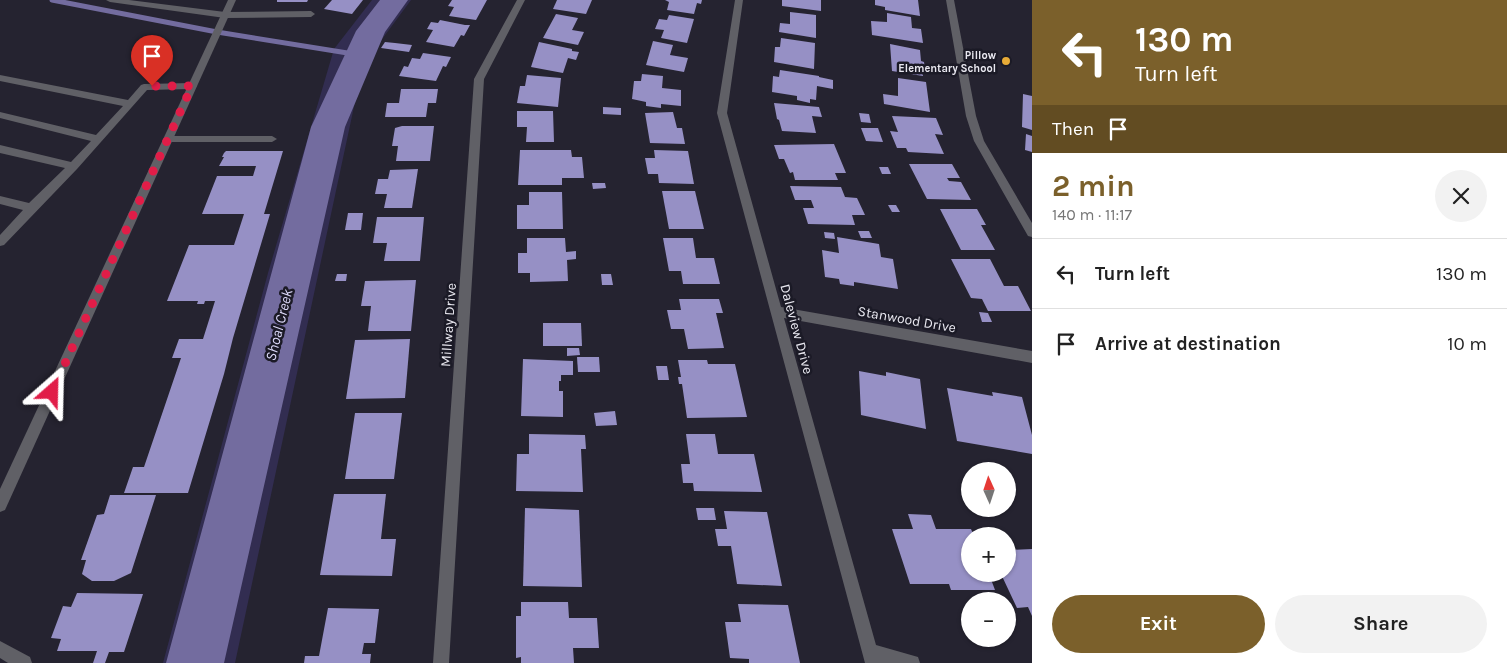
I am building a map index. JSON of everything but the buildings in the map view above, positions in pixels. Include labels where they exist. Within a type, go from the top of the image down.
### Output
[{"type":"street","points":[[110,0],[170,9],[225,14],[311,14]]},
{"type":"street","points":[[170,9],[175,0]]},
{"type":"street","points":[[0,505],[232,0]]},
{"type":"street","name":"Millway Drive","points":[[441,663],[479,79],[521,0]]},
{"type":"street","name":"Daleview Drive","points":[[740,0],[722,113],[871,658]]},
{"type":"street","points":[[950,0],[970,116],[979,141],[1032,233]]},
{"type":"street","points":[[0,78],[130,104]]},
{"type":"street","points":[[0,242],[73,166],[144,87],[192,86]]},
{"type":"street","points":[[0,115],[98,138]]},
{"type":"street","points":[[168,139],[272,139]]},
{"type":"street","points":[[0,150],[73,166]]},
{"type":"street","points":[[0,200],[31,208]]},
{"type":"street","name":"Stanwood Drive","points":[[776,311],[1032,357]]},
{"type":"street","points":[[0,649],[24,663]]},
{"type":"street","points":[[871,658],[912,663]]},
{"type":"shaded area","points":[[372,0],[411,0],[377,46],[355,102],[235,663],[163,663],[268,273],[334,49]]},
{"type":"waterway","points":[[52,0],[217,32],[360,55]]},
{"type":"waterway","name":"Shoal Creek","points":[[195,663],[328,127],[371,31],[394,0]]},
{"type":"place","name":"Pillow Elementary School","points":[[1006,61]]},
{"type":"route","points":[[52,392],[192,86],[152,86]]}]
